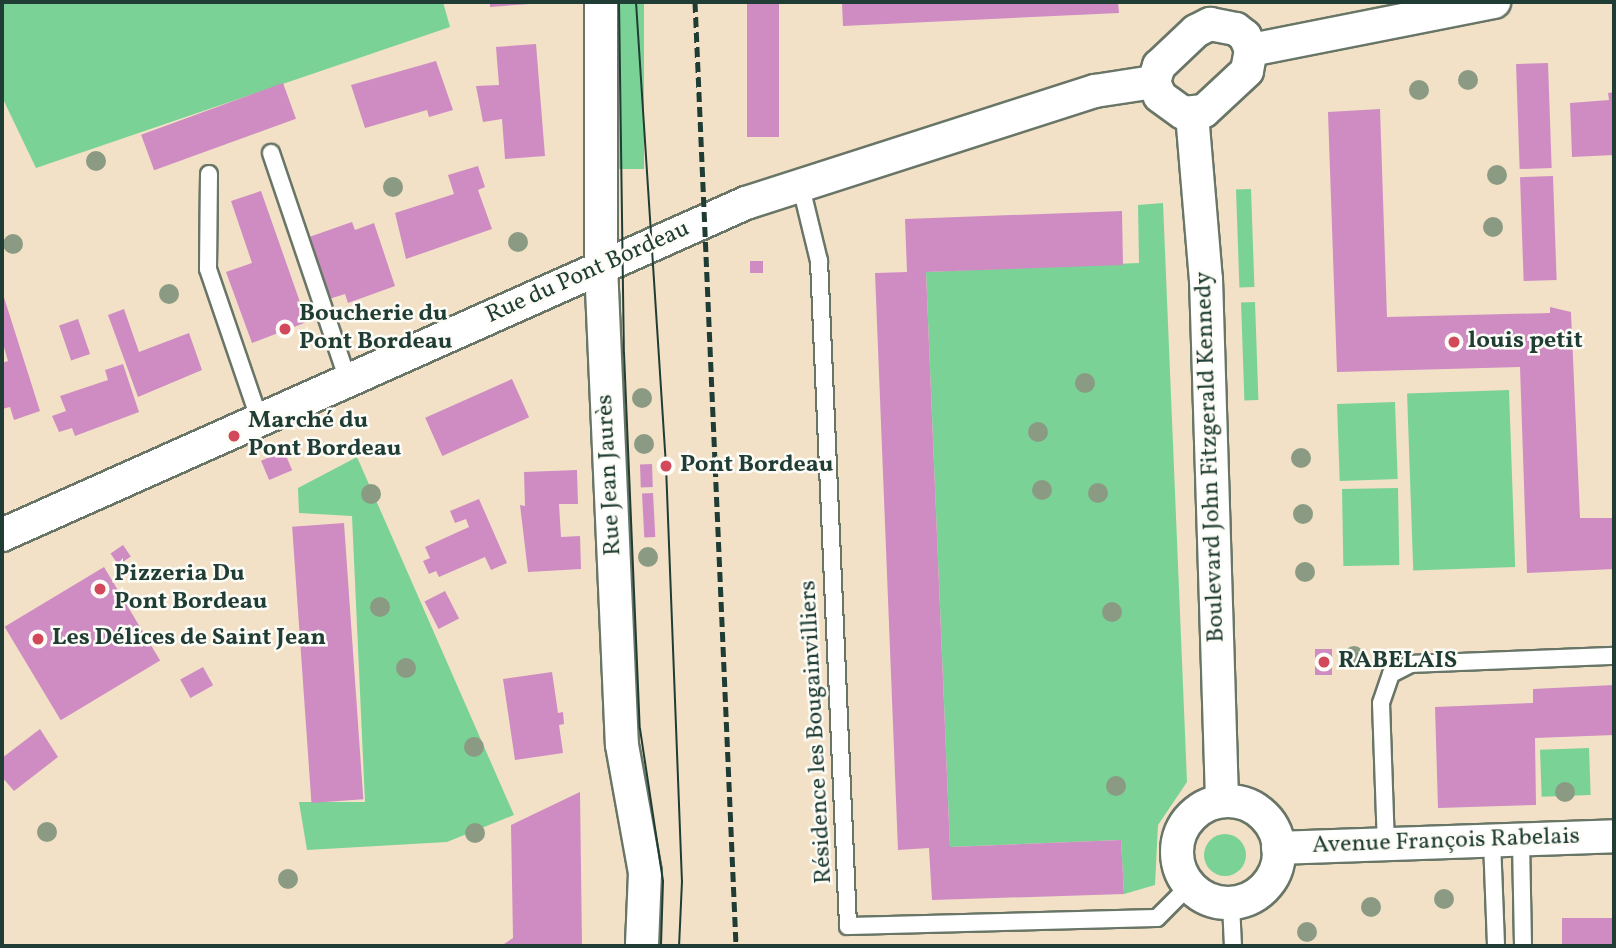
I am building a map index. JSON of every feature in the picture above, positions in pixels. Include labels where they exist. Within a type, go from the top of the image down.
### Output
[{"type":"street","name":"Rue Jean Jaurès","points":[[601,2],[601,266],[622,745],[645,873],[642,946]]},
{"type":"street","points":[[1251,50],[1494,2]]},
{"type":"street","points":[[1209,13],[1236,29],[1251,50],[1247,71],[1239,82],[1204,111],[1192,114],[1173,107],[1160,96],[1154,82],[1159,66],[1196,31],[1209,13]]},
{"type":"street","name":"Rue du Pont Bordeau","points":[[2,535],[601,266],[800,183],[1095,91],[1154,82]]},
{"type":"street","name":"Boulevard John Fitzgerald Kennedy","points":[[1192,114],[1206,279],[1223,801]]},
{"type":"street","points":[[1223,801],[1239,802],[1260,813],[1275,832],[1278,848],[1272,879],[1247,900],[1231,904],[1201,896],[1189,886],[1177,858],[1181,834],[1194,814],[1223,801]]},
{"type":"street","name":"Avenue François Rabelais","points":[[1278,848],[1614,836]]},
{"type":"lane","points":[[271,153],[348,380]]},
{"type":"lane","points":[[209,174],[208,269],[258,418]]},
{"type":"lane","name":"Résidence les Bougainvilliers","points":[[800,183],[818,261],[848,926],[1157,918],[1189,886]]},
{"type":"lane","points":[[1386,846],[1381,703],[1391,674],[1411,664],[1614,656]]},
{"type":"lane","points":[[1496,946],[1506,841]]},
{"type":"lane","points":[[1506,841],[1523,946]]},
{"type":"lane","points":[[1231,904],[1233,946]]},
{"type":"green space","points":[[2,2],[443,2],[450,27],[36,168],[2,97]]},
{"type":"green space","points":[[604,2],[644,2],[644,169],[604,169]]},
{"type":"green space","points":[[1251,189],[1254,287],[1239,287],[1236,190]]},
{"type":"green space","points":[[1163,203],[1187,782],[1158,825],[1155,885],[1124,894],[1121,840],[950,847],[926,272],[1139,263],[1138,205]]},
{"type":"green space","points":[[1241,302],[1255,302],[1258,400],[1244,400]]},
{"type":"green space","points":[[1509,390],[1515,567],[1413,570],[1407,394]]},
{"type":"green space","points":[[1395,402],[1398,479],[1340,481],[1337,404]]},
{"type":"green space","points":[[357,457],[514,815],[447,842],[307,850],[299,802],[365,802],[352,516],[299,513],[298,488]]},
{"type":"green space","points":[[1398,488],[1399,565],[1343,566],[1342,489]]},
{"type":"green space","points":[[1589,748],[1591,795],[1542,797],[1540,750]]},
{"type":"green space","points":[[1225,834],[1240,840],[1246,855],[1240,870],[1225,876],[1210,870],[1204,855],[1210,840]]},
{"type":"building","points":[[490,2],[529,2],[529,4],[490,7]]},
{"type":"building","points":[[747,2],[779,2],[779,137],[747,137]]},
{"type":"building","points":[[842,2],[1118,2],[1119,13],[843,26]]},
{"type":"building","points":[[536,44],[545,156],[505,159],[502,119],[483,122],[476,86],[499,85],[496,47]]},
{"type":"building","points":[[436,61],[453,110],[429,117],[427,110],[365,128],[351,85]]},
{"type":"building","points":[[1548,63],[1552,168],[1520,169],[1516,64]]},
{"type":"building","points":[[283,83],[296,119],[154,170],[141,135]]},
{"type":"building","points":[[1614,92],[1614,155],[1572,157],[1570,103],[1609,100],[1608,93]]},
{"type":"building","name":"louis petit","points":[[1380,109],[1387,317],[1550,313],[1550,307],[1571,312],[1580,518],[1614,518],[1614,569],[1527,573],[1520,367],[1337,372],[1328,112]]},
{"type":"building","points":[[478,166],[485,187],[478,190],[492,229],[406,259],[395,213],[454,194],[448,175]]},
{"type":"building","points":[[1553,176],[1557,280],[1524,281],[1520,177]]},
{"type":"building","points":[[261,191],[307,322],[252,343],[226,272],[252,263],[231,201]]},
{"type":"building","points":[[1122,211],[1123,265],[926,272],[950,847],[1121,840],[1124,894],[932,900],[929,848],[898,850],[875,273],[907,272],[905,219]]},
{"type":"building","points":[[352,222],[355,230],[374,223],[395,286],[348,303],[345,294],[329,299],[309,237]]},
{"type":"building","points":[[750,261],[763,261],[763,273],[750,273]]},
{"type":"building","points":[[2,291],[40,411],[14,420],[10,407],[2,409],[2,363],[8,361],[2,340]]},
{"type":"building","points":[[124,309],[139,352],[189,333],[202,370],[138,397],[108,315]]},
{"type":"building","points":[[78,319],[90,354],[71,360],[59,326]]},
{"type":"building","points":[[123,364],[139,412],[75,436],[72,428],[59,432],[52,416],[66,411],[60,396],[108,380],[105,370]]},
{"type":"building","points":[[512,379],[529,417],[442,456],[425,418]]},
{"type":"building","points":[[284,451],[292,470],[269,480],[261,461]]},
{"type":"building","points":[[640,464],[652,464],[653,487],[641,487]]},
{"type":"building","points":[[577,470],[578,504],[559,504],[561,537],[580,536],[581,569],[528,572],[520,505],[525,506],[524,472]]},
{"type":"building","points":[[653,493],[655,537],[644,538],[642,494]]},
{"type":"building","points":[[479,499],[507,563],[491,570],[485,557],[439,577],[436,571],[429,574],[423,561],[430,558],[425,547],[469,527],[466,519],[455,523],[450,511]]},
{"type":"building","points":[[344,523],[363,799],[311,803],[292,527]]},
{"type":"building","points":[[123,545],[131,557],[118,565],[111,553]]},
{"type":"building","points":[[104,567],[160,660],[61,720],[5,627]]},
{"type":"building","points":[[445,591],[459,619],[439,629],[425,601]]},
{"type":"building","name":"RABELAIS","points":[[1315,649],[1332,649],[1332,675],[1315,675]]},
{"type":"building","points":[[203,667],[213,685],[190,698],[180,680]]},
{"type":"building","points":[[552,672],[558,713],[563,712],[564,724],[559,725],[563,753],[515,760],[503,679]]},
{"type":"building","points":[[1614,685],[1614,735],[1535,738],[1536,805],[1438,808],[1435,707],[1533,703],[1533,689]]},
{"type":"building","points":[[40,729],[58,757],[14,791],[2,777],[2,758]]},
{"type":"building","points":[[580,792],[582,946],[501,946],[513,938],[511,825]]},
{"type":"building","points":[[1562,918],[1614,918],[1614,946],[1562,946]]},
{"type":"tram line","points":[[619,2],[624,353],[640,729],[663,881],[661,946]]},
{"type":"tram line","points":[[636,2],[666,466],[682,881],[679,946]]},
{"type":"railway","points":[[695,2],[736,946]]},
{"type":"place","name":"Boucherie du Pont Bordeau","points":[[285,329]]},
{"type":"place","name":"louis petit","points":[[1454,342]]},
{"type":"place","name":"Marché du Pont Bordeau","points":[[234,436]]},
{"type":"place","name":"Pont Bordeau","points":[[666,466]]},
{"type":"place","name":"Pizzeria Du Pont Bordeau","points":[[100,589]]},
{"type":"place","name":"Les Délices de Saint Jean","points":[[38,639]]},
{"type":"place","name":"RABELAIS","points":[[1324,662]]}]
